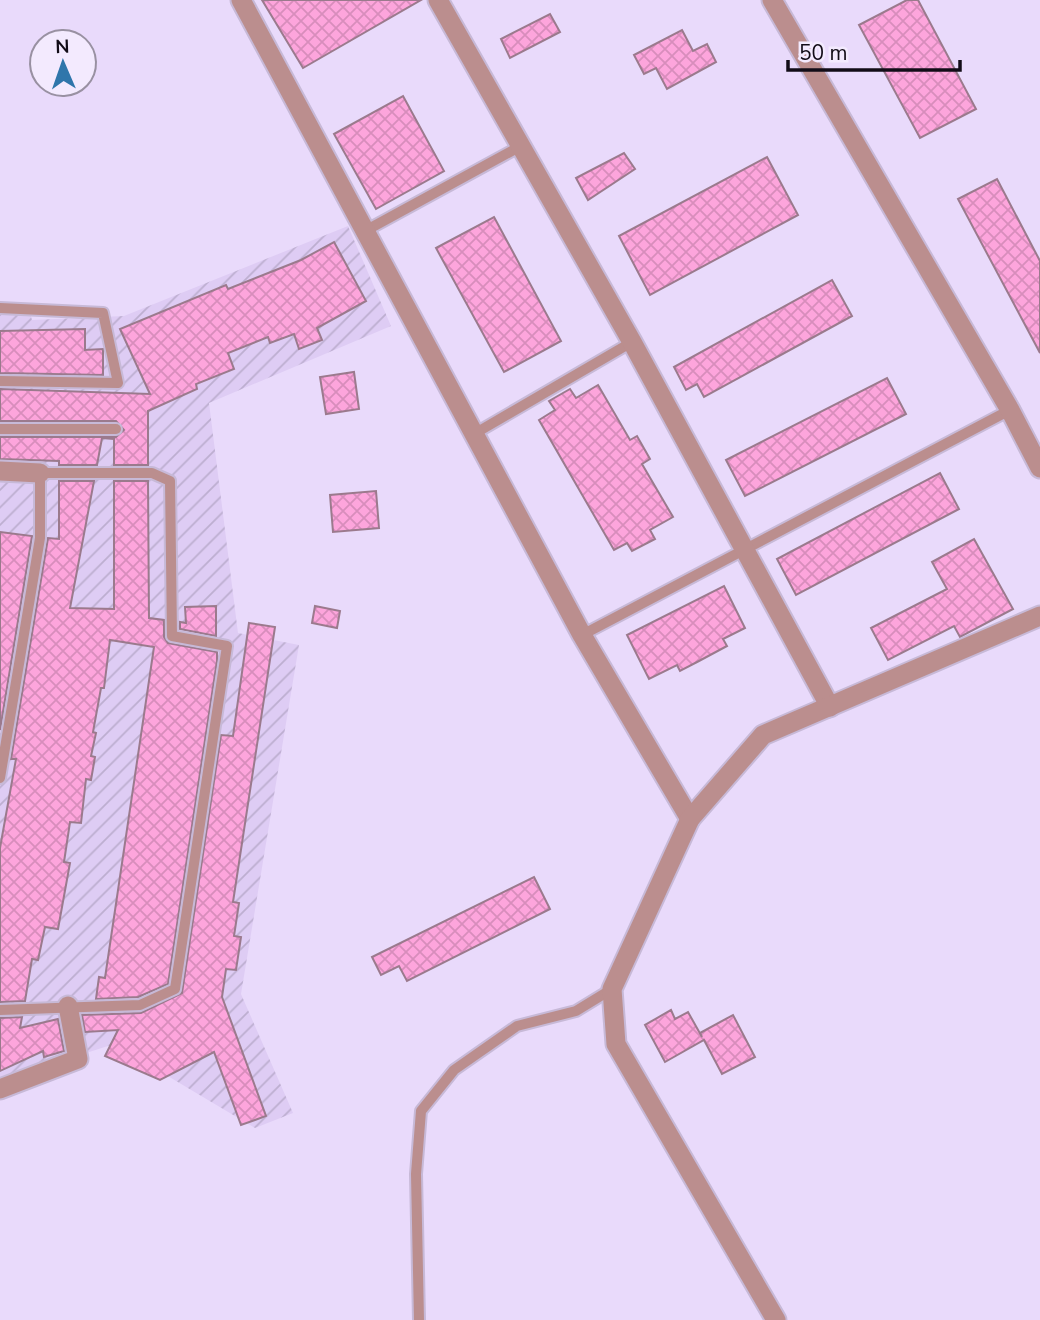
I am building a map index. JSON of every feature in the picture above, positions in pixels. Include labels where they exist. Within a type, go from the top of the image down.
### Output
[{"type":"street","points":[[241,0],[582,635],[690,820]]},
{"type":"street","points":[[438,0],[519,148],[632,342],[830,707]]},
{"type":"street","points":[[772,0],[1010,410],[1040,468]]},
{"type":"street","points":[[0,471],[40,473]]},
{"type":"street","points":[[776,1320],[616,1044],[612,989],[690,820],[763,735],[1040,616]]},
{"type":"street","points":[[0,1089],[78,1059],[68,1006]]},
{"type":"lane","points":[[365,231],[519,148]]},
{"type":"lane","points":[[0,307],[103,313],[118,383],[0,382]]},
{"type":"lane","points":[[474,434],[632,342]]},
{"type":"lane","points":[[582,635],[1010,410]]},
{"type":"lane","points":[[0,429],[116,429]]},
{"type":"lane","points":[[0,779],[40,538],[40,473],[152,473],[170,481],[172,636],[227,646],[176,989],[140,1005],[0,1010]]},
{"type":"lane","points":[[419,1320],[416,1174],[421,1111],[454,1070],[517,1026],[576,1011],[612,989]]},
{"type":"shaded area","points":[[348,226],[391,326],[209,403],[238,633],[299,645],[241,994],[293,1113],[255,1128],[114,1044],[0,1081],[0,308],[28,307],[32,320],[124,316]]},
{"type":"building","points":[[262,0],[421,0],[303,68]]},
{"type":"building","points":[[907,0],[918,0],[976,109],[920,138],[859,25]]},
{"type":"building","points":[[550,14],[560,32],[510,58],[501,39]]},
{"type":"building","points":[[682,30],[693,51],[707,44],[716,62],[667,89],[656,68],[644,74],[634,55]]},
{"type":"building","points":[[403,96],[444,171],[376,209],[334,134]]},
{"type":"building","points":[[624,153],[635,169],[588,200],[576,178]]},
{"type":"building","points":[[767,157],[798,215],[650,295],[619,236]]},
{"type":"building","points":[[997,179],[1040,261],[1040,353],[958,199]]},
{"type":"building","points":[[494,217],[561,341],[504,372],[436,248]]},
{"type":"building","points":[[334,242],[366,301],[317,328],[322,340],[299,349],[294,334],[270,343],[268,337],[228,353],[234,369],[196,384],[197,389],[148,411],[148,465],[114,465],[114,439],[102,438],[97,465],[59,465],[59,461],[0,459],[0,437],[116,437],[124,430],[116,421],[0,421],[0,389],[150,394],[120,329],[226,285],[228,289],[301,260]]},
{"type":"building","points":[[832,280],[852,316],[704,397],[697,384],[686,390],[674,367]]},
{"type":"building","points":[[85,329],[85,350],[103,349],[103,375],[0,373],[0,331]]},
{"type":"building","points":[[354,372],[359,409],[326,414],[320,377]]},
{"type":"building","points":[[887,378],[906,414],[745,496],[726,460]]},
{"type":"building","points":[[598,385],[630,440],[637,436],[650,459],[642,464],[673,517],[650,530],[655,539],[632,551],[627,543],[614,550],[539,420],[555,410],[549,401],[570,389],[576,398]]},
{"type":"building","points":[[940,473],[959,509],[796,595],[777,559]]},
{"type":"building","points":[[59,481],[94,481],[70,608],[114,609],[114,481],[148,481],[149,618],[164,620],[164,637],[168,643],[217,652],[217,661],[168,984],[138,997],[96,999],[99,977],[105,978],[154,647],[110,640],[104,688],[101,688],[93,732],[96,733],[91,756],[95,757],[91,780],[86,779],[81,823],[70,822],[64,862],[70,863],[58,929],[45,927],[38,960],[32,959],[25,1001],[0,1002],[0,848],[16,759],[11,759],[48,538],[59,539]]},
{"type":"building","points":[[376,491],[379,528],[333,532],[330,495]]},
{"type":"building","points":[[0,532],[32,536],[0,730]]},
{"type":"building","points":[[974,539],[1013,609],[960,637],[954,626],[888,660],[871,628],[947,589],[932,562]]},
{"type":"building","points":[[724,586],[745,628],[723,639],[727,646],[699,661],[680,671],[677,665],[649,679],[627,635]]},
{"type":"building","points":[[216,606],[216,636],[180,629],[180,622],[186,623],[185,607]]},
{"type":"building","points":[[315,606],[340,611],[337,628],[312,623]]},
{"type":"building","points":[[249,623],[275,627],[233,902],[239,903],[234,936],[241,937],[236,970],[226,969],[222,997],[266,1116],[241,1125],[214,1052],[160,1080],[105,1056],[118,1030],[85,1032],[82,1015],[141,1013],[182,993],[221,735],[233,736]]},
{"type":"building","points":[[534,877],[550,909],[407,981],[399,966],[381,975],[372,957]]},
{"type":"building","points":[[671,1010],[675,1019],[688,1012],[702,1037],[700,1033],[733,1015],[755,1057],[722,1074],[704,1040],[665,1062],[645,1025]]},
{"type":"building","points":[[22,1017],[20,1028],[58,1019],[64,1051],[44,1057],[43,1051],[0,1071],[0,1018]]}]
